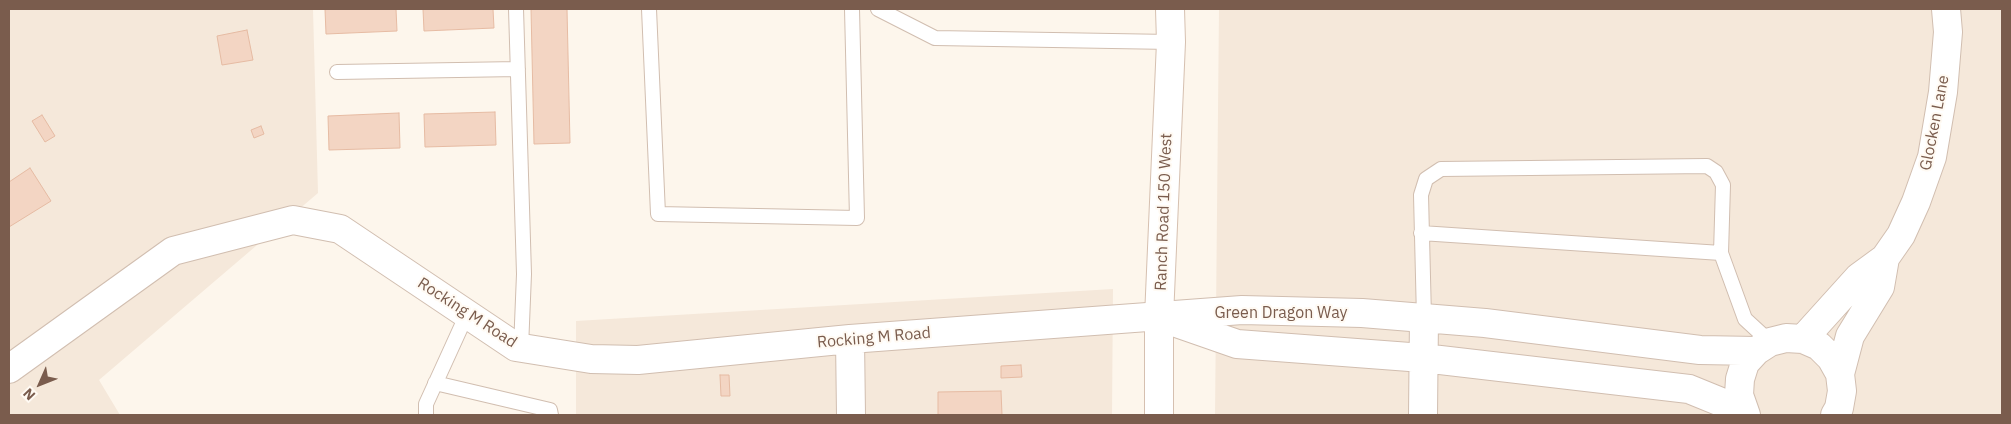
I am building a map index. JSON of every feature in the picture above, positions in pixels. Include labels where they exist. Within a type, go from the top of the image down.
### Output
[{"type":"street","name":"Ranch Road 150 West","points":[[1159,415],[1159,317],[1171,42],[1170,9]]},
{"type":"street","name":"Glocken Lane","points":[[1803,339],[1859,277],[1885,258],[1901,235],[1916,202],[1932,157],[1943,92],[1948,32],[1946,9]]},
{"type":"street","name":"Rocking M Road","points":[[9,369],[173,252],[293,220],[340,229],[516,347],[591,359],[638,360],[850,339],[1159,317]]},
{"type":"street","name":"Glocken Lane","points":[[1835,415],[1839,408],[1842,391],[1840,374],[1850,336],[1880,287],[1885,258]]},
{"type":"street","name":"Green Dragon Way","points":[[1159,317],[1242,310],[1362,313],[1485,322],[1700,350],[1763,346],[1786,338],[1803,339]]},
{"type":"street","name":"Green Dragon Way","points":[[1159,317],[1237,344],[1423,358],[1689,389],[1745,413]]},
{"type":"street","points":[[1423,415],[1424,318]]},
{"type":"street","points":[[850,339],[851,415]]},
{"type":"street","points":[[1803,339],[1819,346],[1831,358],[1840,374]]},
{"type":"street","points":[[1745,413],[1739,395],[1740,379],[1746,363],[1763,346]]},
{"type":"lane","points":[[516,9],[524,274],[521,348]]},
{"type":"lane","points":[[649,9],[658,214],[857,218],[852,9]]},
{"type":"lane","points":[[878,9],[935,38],[1171,42]]},
{"type":"lane","points":[[337,72],[518,69]]},
{"type":"lane","points":[[1424,318],[1421,195],[1426,179],[1441,169],[1706,166],[1716,172],[1723,185],[1721,253],[1745,319],[1763,346]]},
{"type":"lane","points":[[1421,234],[1721,253]]},
{"type":"lane","points":[[426,415],[426,404],[467,314]]},
{"type":"lane","points":[[436,383],[550,410],[552,415]]},
{"type":"shaded area","points":[[9,9],[313,9],[318,193],[99,380],[120,415],[9,415]]},
{"type":"shaded area","points":[[1219,9],[2002,9],[2002,415],[1215,415]]},
{"type":"shaded area","points":[[1113,289],[1112,415],[576,415],[576,321]]},
{"type":"building","points":[[325,9],[396,9],[397,31],[326,34]]},
{"type":"building","points":[[423,9],[493,9],[494,28],[424,31]]},
{"type":"building","points":[[531,9],[567,9],[570,143],[534,144]]},
{"type":"building","points":[[247,30],[253,60],[222,65],[217,36]]},
{"type":"building","points":[[495,112],[496,145],[425,147],[424,114]]},
{"type":"building","points":[[399,113],[400,148],[329,150],[328,116]]},
{"type":"building","points":[[42,115],[55,136],[45,142],[32,121]]},
{"type":"building","points":[[261,126],[264,134],[254,138],[251,130]]},
{"type":"building","points":[[30,168],[51,201],[9,227],[9,182]]},
{"type":"building","points":[[1021,365],[1022,377],[1001,378],[1001,366]]},
{"type":"building","points":[[720,375],[729,375],[730,396],[721,396]]},
{"type":"building","points":[[1001,391],[1002,415],[938,415],[938,392]]}]
